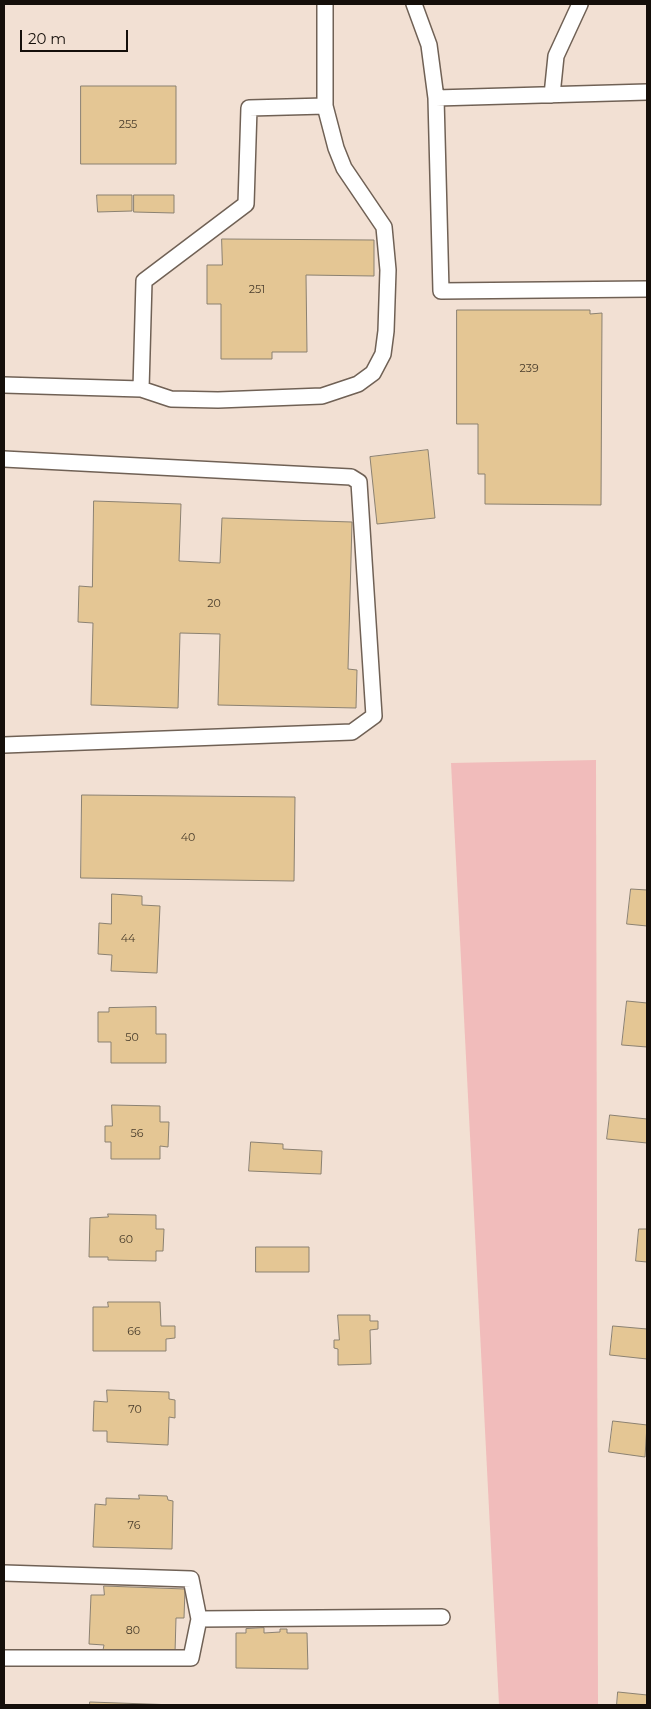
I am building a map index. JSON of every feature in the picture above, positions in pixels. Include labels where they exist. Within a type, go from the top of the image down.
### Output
[{"type":"lane","points":[[4,385],[141,388],[171,399],[218,400],[322,396],[358,384],[373,373],[383,354],[386,331],[388,270],[384,227],[344,168],[336,148],[326,106],[325,4]]},
{"type":"lane","points":[[414,4],[429,45],[436,98],[441,291],[647,290]]},
{"type":"lane","points":[[552,95],[556,56],[580,4]]},
{"type":"lane","points":[[436,98],[647,92]]},
{"type":"lane","points":[[141,388],[144,280],[246,204],[249,108],[326,106]]},
{"type":"lane","points":[[4,459],[351,477],[360,482],[374,716],[352,732],[4,745]]},
{"type":"lane","points":[[4,1573],[191,1579],[199,1619],[191,1658],[4,1658]]},
{"type":"lane","points":[[199,1619],[442,1617]]},
{"type":"shaded area","points":[[596,760],[598,1705],[499,1705],[451,763]]},
{"type":"building","points":[[81,86],[176,86],[176,164],[81,164]]},
{"type":"building","points":[[97,195],[132,195],[132,211],[98,212]]},
{"type":"building","points":[[134,195],[174,195],[174,213],[134,212]]},
{"type":"building","points":[[222,239],[374,240],[374,276],[306,275],[307,352],[272,352],[272,359],[221,359],[221,304],[207,304],[207,265],[222,265]]},
{"type":"building","points":[[457,310],[590,310],[590,314],[602,313],[601,505],[485,504],[485,474],[478,474],[478,424],[457,424]]},
{"type":"building","points":[[428,450],[435,518],[377,524],[370,457]]},
{"type":"building","points":[[94,501],[181,504],[179,561],[220,563],[222,518],[352,522],[348,669],[357,670],[356,708],[218,705],[220,634],[180,633],[178,708],[91,705],[93,623],[78,622],[79,586],[92,587]]},
{"type":"building","points":[[82,795],[295,797],[294,881],[81,878]]},
{"type":"building","points":[[631,889],[647,890],[647,926],[627,924]]},
{"type":"building","points":[[112,894],[142,896],[142,905],[160,906],[157,973],[111,971],[112,955],[98,954],[99,923],[111,924]]},
{"type":"building","points":[[627,1001],[647,1003],[647,1047],[622,1045]]},
{"type":"building","points":[[156,1007],[156,1034],[166,1034],[166,1063],[111,1063],[111,1042],[98,1042],[98,1012],[109,1012],[109,1008]]},
{"type":"building","points":[[112,1105],[160,1106],[160,1122],[169,1122],[168,1147],[160,1146],[160,1159],[111,1159],[111,1142],[105,1142],[105,1126],[112,1126]]},
{"type":"building","points":[[610,1115],[647,1119],[647,1143],[607,1139]]},
{"type":"building","points":[[251,1142],[283,1144],[283,1149],[322,1151],[321,1174],[249,1171]]},
{"type":"building","points":[[108,1214],[156,1215],[156,1229],[164,1229],[163,1251],[156,1251],[156,1261],[108,1260],[108,1257],[89,1257],[90,1218],[108,1217]]},
{"type":"building","points":[[639,1229],[647,1229],[647,1262],[636,1261]]},
{"type":"building","points":[[256,1247],[309,1247],[309,1272],[256,1272]]},
{"type":"building","points":[[108,1302],[160,1302],[161,1326],[175,1326],[175,1338],[166,1339],[166,1351],[93,1351],[93,1307],[108,1307]]},
{"type":"building","points":[[338,1315],[370,1315],[370,1321],[378,1321],[378,1329],[370,1330],[371,1364],[338,1365],[338,1349],[334,1348],[334,1340],[339,1340]]},
{"type":"building","points":[[613,1326],[647,1329],[647,1359],[610,1355]]},
{"type":"building","points":[[107,1390],[169,1392],[169,1399],[175,1400],[175,1418],[169,1417],[168,1445],[107,1442],[107,1431],[93,1431],[94,1401],[107,1402]]},
{"type":"building","points":[[613,1421],[647,1425],[645,1457],[609,1452]]},
{"type":"building","points":[[139,1495],[167,1496],[168,1500],[173,1501],[172,1549],[93,1547],[95,1504],[106,1505],[106,1498],[139,1499]]},
{"type":"building","points":[[104,1586],[185,1589],[184,1618],[176,1618],[175,1653],[103,1650],[104,1645],[89,1644],[91,1595],[104,1595]]},
{"type":"building","points":[[264,1628],[264,1633],[280,1632],[280,1629],[287,1629],[287,1633],[307,1633],[308,1669],[236,1668],[236,1633],[246,1633],[246,1629]]},
{"type":"building","points":[[618,1692],[647,1695],[647,1705],[617,1705]]},
{"type":"building","points":[[90,1702],[176,1705],[90,1705]]}]
